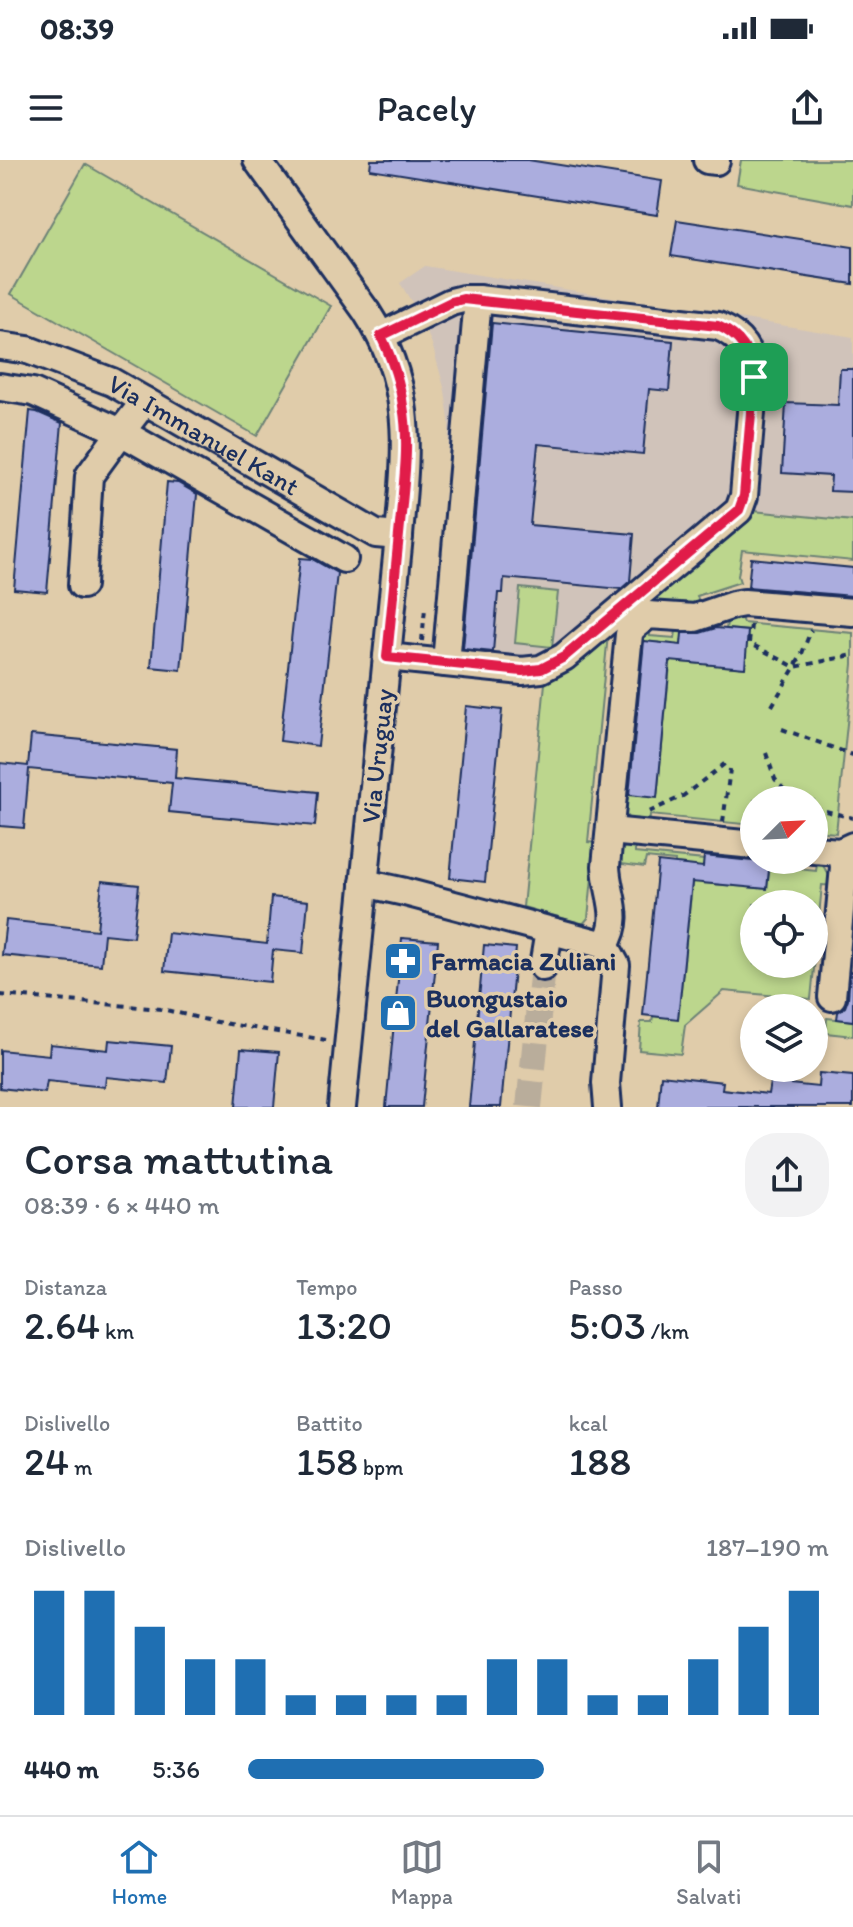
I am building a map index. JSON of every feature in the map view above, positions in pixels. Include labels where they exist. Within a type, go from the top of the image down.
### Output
[{"type":"street","name":"Via Uruguay","points":[[257,160],[381,336],[398,381],[405,422],[399,536],[342,1107]]},
{"type":"street","points":[[446,663],[478,299]]},
{"type":"street","points":[[381,336],[451,302],[478,299],[718,326],[734,334],[750,357],[754,377],[742,504],[734,516],[556,662],[541,669],[522,671],[387,657]]},
{"type":"street","name":"Via Immanuel Kant","points":[[0,346],[28,350],[112,382],[376,534],[399,536]]},
{"type":"street","points":[[0,387],[33,392],[121,432],[344,559]]},
{"type":"street","points":[[82,585],[89,476],[145,401]]},
{"type":"street","points":[[605,945],[614,917],[607,874],[632,628],[651,614],[695,618],[733,605],[853,612]]},
{"type":"street","points":[[610,831],[740,843]]},
{"type":"street","points":[[832,997],[847,849]]},
{"type":"street","points":[[364,883],[605,945],[616,965],[606,1083],[608,1107]]},
{"type":"street","points":[[543,967],[549,931]]},
{"type":"path","points":[[753,604],[749,643],[795,667],[853,655]]},
{"type":"path","points":[[421,655],[425,608]]},
{"type":"path","points":[[772,706],[805,649],[816,609]]},
{"type":"path","points":[[782,729],[853,755]]},
{"type":"path","points":[[766,753],[775,779],[781,786]]},
{"type":"path","points":[[610,831],[683,796],[727,762]]},
{"type":"path","points":[[720,841],[730,769]]},
{"type":"path","points":[[828,812],[853,818]]},
{"type":"path","points":[[0,995],[162,1009],[211,1021],[348,1043]]},
{"type":"shaded area","points":[[425,266],[853,337],[853,521],[753,511],[545,683],[429,672],[448,474],[449,420],[445,391],[432,344],[400,283]]},
{"type":"green space","points":[[741,160],[853,160],[853,205],[737,184]]},
{"type":"green space","points":[[85,164],[331,306],[257,436],[11,294]]},
{"type":"green space","points":[[753,511],[853,521],[853,561],[742,550],[740,582],[697,596],[701,609],[622,634],[608,634],[588,842],[597,843],[588,918],[583,924],[523,907],[545,683]]},
{"type":"green space","points":[[520,588],[558,592],[552,647],[515,643]]},
{"type":"green space","points":[[739,611],[743,623],[853,633],[853,664],[836,833],[828,832],[828,786],[740,786],[740,824],[650,815],[649,827],[635,826],[619,807],[620,794],[657,797],[672,644],[635,640],[650,623],[650,636],[675,638],[677,624],[683,624],[680,662],[744,668],[748,631],[726,629],[728,616]]},
{"type":"green space","points":[[635,840],[635,853],[704,860],[702,883],[767,889],[769,874],[828,874],[836,886],[822,885],[822,890],[740,890],[740,978],[813,978],[811,994],[724,991],[685,1025],[681,1054],[639,1050],[641,1022],[652,1022],[653,1016],[678,1018],[694,866],[646,858],[644,867],[614,863],[615,854]]},
{"type":"green space","points":[[828,1018],[853,1021],[853,1036],[828,1033]]},
{"type":"building","points":[[371,160],[528,160],[662,181],[657,215],[370,169]]},
{"type":"building","points":[[677,220],[853,247],[853,284],[671,256]]},
{"type":"building","points":[[492,323],[673,341],[669,391],[649,389],[643,454],[538,444],[530,525],[634,534],[630,581],[621,589],[504,578],[503,593],[498,593],[493,652],[463,649]]},
{"type":"building","points":[[840,369],[853,369],[853,492],[830,491],[831,476],[782,473],[786,403],[838,405]]},
{"type":"building","points":[[30,411],[62,423],[47,592],[14,589]]},
{"type":"building","points":[[167,482],[178,483],[197,494],[181,670],[151,667]]},
{"type":"building","points":[[300,558],[312,559],[337,573],[318,746],[280,741]]},
{"type":"building","points":[[751,558],[853,568],[853,596],[748,587]]},
{"type":"building","points":[[716,628],[748,631],[745,668],[670,661],[657,798],[629,795],[644,641],[681,645],[682,633],[700,633]]},
{"type":"building","points":[[466,706],[502,710],[485,882],[450,878]]},
{"type":"building","points":[[31,735],[177,749],[175,778],[318,792],[315,826],[169,812],[172,783],[29,769],[24,828],[0,826],[0,763],[28,766]]},
{"type":"building","points":[[704,856],[740,860],[740,874],[769,874],[767,889],[692,882],[678,1019],[643,1015],[658,862],[703,867]]},
{"type":"building","points":[[102,881],[139,885],[133,937],[104,934],[101,965],[2,955],[6,920],[97,930]]},
{"type":"building","points":[[271,897],[308,901],[303,953],[273,950],[270,982],[164,971],[168,933],[267,944]]},
{"type":"building","points":[[402,938],[438,941],[422,1107],[386,1107]]},
{"type":"building","points":[[484,945],[516,948],[501,1107],[469,1107]]},
{"type":"building","points":[[850,971],[853,972],[853,1021],[837,1019],[838,1012],[845,1007],[848,999]]},
{"type":"building","points":[[109,1040],[171,1046],[167,1083],[106,1077],[105,1087],[47,1081],[45,1093],[0,1088],[0,1050],[49,1055],[50,1044],[108,1050]]},
{"type":"building","points":[[241,1049],[279,1052],[274,1107],[236,1107]]},
{"type":"building","points":[[828,1074],[853,1076],[853,1107],[658,1107],[661,1075],[723,1082],[722,1089],[768,1094],[770,1082],[818,1087],[818,1082],[828,1082]]},
{"type":"tunnel","points":[[529,1107],[543,967]]},
{"type":"place","name":"Farmacia Zuliani","points":[[403,961]]},
{"type":"place","name":"Buongustaio del Gallaratese","points":[[398,1013]]},
{"type":"route","points":[[474,299],[718,326],[734,334],[746,349],[754,377],[744,496],[739,510],[564,657],[541,669],[522,671],[387,657],[406,442],[401,394],[381,336],[451,302],[474,299]]}]
